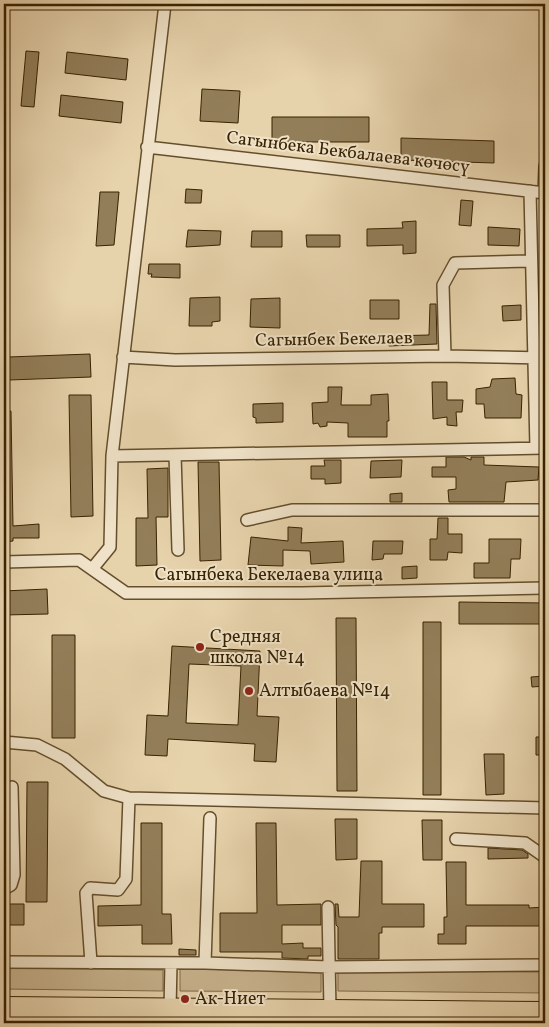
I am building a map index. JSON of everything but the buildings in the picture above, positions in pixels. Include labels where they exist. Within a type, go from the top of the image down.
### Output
[{"type":"highway","points":[[4,1007],[545,1012]]},
{"type":"street","points":[[92,569],[110,547],[112,456],[165,4]]},
{"type":"street","name":"Сагынбека Бекбалаева көчөсү","points":[[147,147],[545,193]]},
{"type":"street","points":[[545,166],[545,193]]},
{"type":"street","points":[[112,456],[541,448],[533,359],[530,191]]},
{"type":"street","points":[[444,356],[443,285],[455,263],[531,261]]},
{"type":"street","name":"Сагынбек Бекелаев","points":[[123,356],[175,360],[444,356],[545,358]]},
{"type":"street","points":[[175,455],[178,550]]},
{"type":"street","points":[[247,520],[292,510],[545,510]]},
{"type":"street","name":"Сагынбека Бекелаева улица","points":[[4,562],[79,560],[126,593],[358,592],[545,588]]},
{"type":"street","points":[[4,742],[37,745],[65,759],[104,791],[129,798],[545,808]]},
{"type":"street","points":[[4,889],[11,885],[14,875],[12,787]]},
{"type":"street","points":[[91,962],[86,893],[90,888],[118,890],[126,879],[129,798]]},
{"type":"street","points":[[205,963],[210,818]]},
{"type":"street","points":[[456,839],[525,843],[545,857]]},
{"type":"street","points":[[328,907],[330,1010]]},
{"type":"street","points":[[4,962],[205,963],[329,967],[545,965]]},
{"type":"street","points":[[170,1009],[171,963]]},
{"type":"shaded area","points":[[4,968],[163,970],[163,991],[4,989]]},
{"type":"shaded area","points":[[180,969],[321,971],[321,992],[180,991]]},
{"type":"shaded area","points":[[338,970],[545,972],[545,993],[338,991]]},
{"type":"place","name":"Средняя школа №14","points":[[200,647]]},
{"type":"place","name":"Алтыбаева №14","points":[[249,691]]},
{"type":"place","name":"Ак-Ниет","points":[[185,999]]}]
